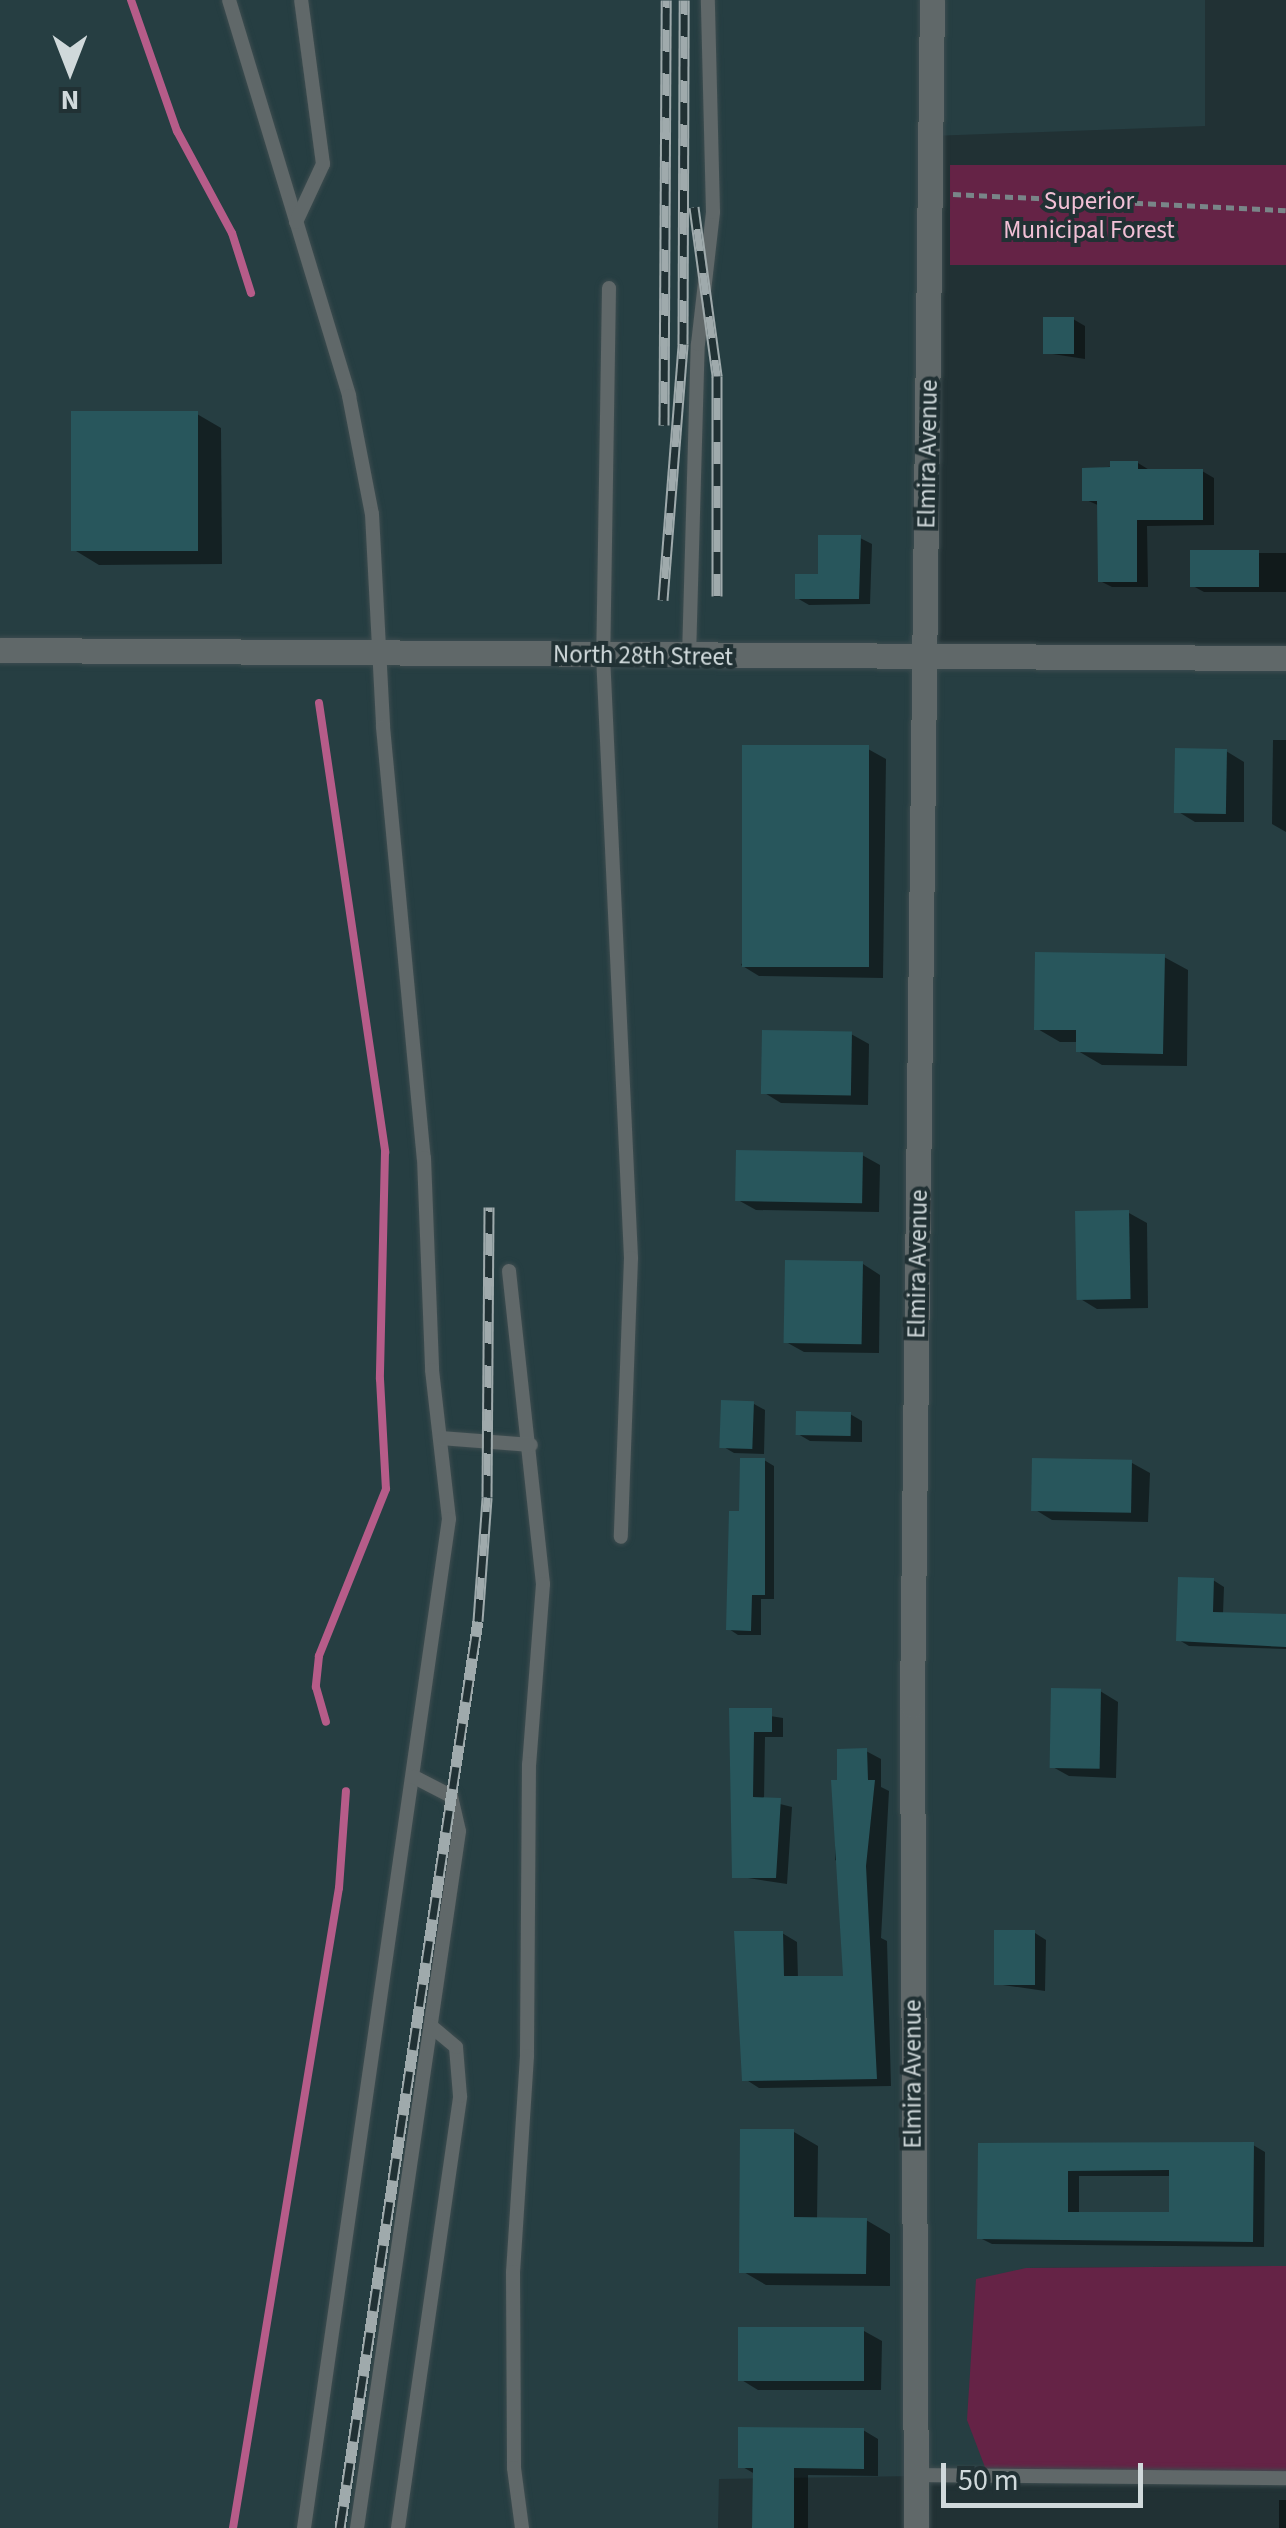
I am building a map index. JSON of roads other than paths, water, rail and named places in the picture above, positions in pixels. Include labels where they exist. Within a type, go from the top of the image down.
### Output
[{"type":"street","name":"Elmira Avenue","points":[[916,2528],[912,1705],[932,0]]},
{"type":"street","name":"North 28th Street","points":[[0,650],[926,659],[1286,658]]},
{"type":"lane","points":[[229,0],[360,445],[372,514],[380,653],[424,1158],[449,1550],[304,2528]]},
{"type":"lane","points":[[296,222],[324,164],[301,0]]},
{"type":"lane","points":[[690,657],[697,362],[713,212],[708,0]]},
{"type":"lane","points":[[609,288],[602,655],[631,1258],[621,1537]]},
{"type":"lane","points":[[510,1271],[543,1584],[529,1764],[527,2056],[513,2272],[514,2485],[522,2528]]},
{"type":"lane","points":[[441,1438],[531,1445]]},
{"type":"lane","points":[[357,2528],[459,1819],[442,1786],[414,1777]]},
{"type":"lane","points":[[398,2528],[460,2096],[456,2047],[431,2026]]},
{"type":"lane","points":[[915,2476],[1286,2478]]},
{"type":"waterway","points":[[131,0],[177,131],[232,233],[251,293]]},
{"type":"waterway","points":[[319,703],[385,1152],[380,1379],[386,1489],[319,1656],[316,1687],[326,1722]]},
{"type":"waterway","points":[[233,2528],[339,1888],[346,1791]]},
{"type":"railway","points":[[664,425],[666,0]]},
{"type":"railway","points":[[663,600],[683,344],[684,0]]},
{"type":"railway","points":[[694,207],[717,376],[717,596]]},
{"type":"railway","points":[[340,2528],[478,1621],[487,1497],[489,1207]]},
{"type":"park label","name":"Superior Municipal Forest","points":[[1089,216]]}]
